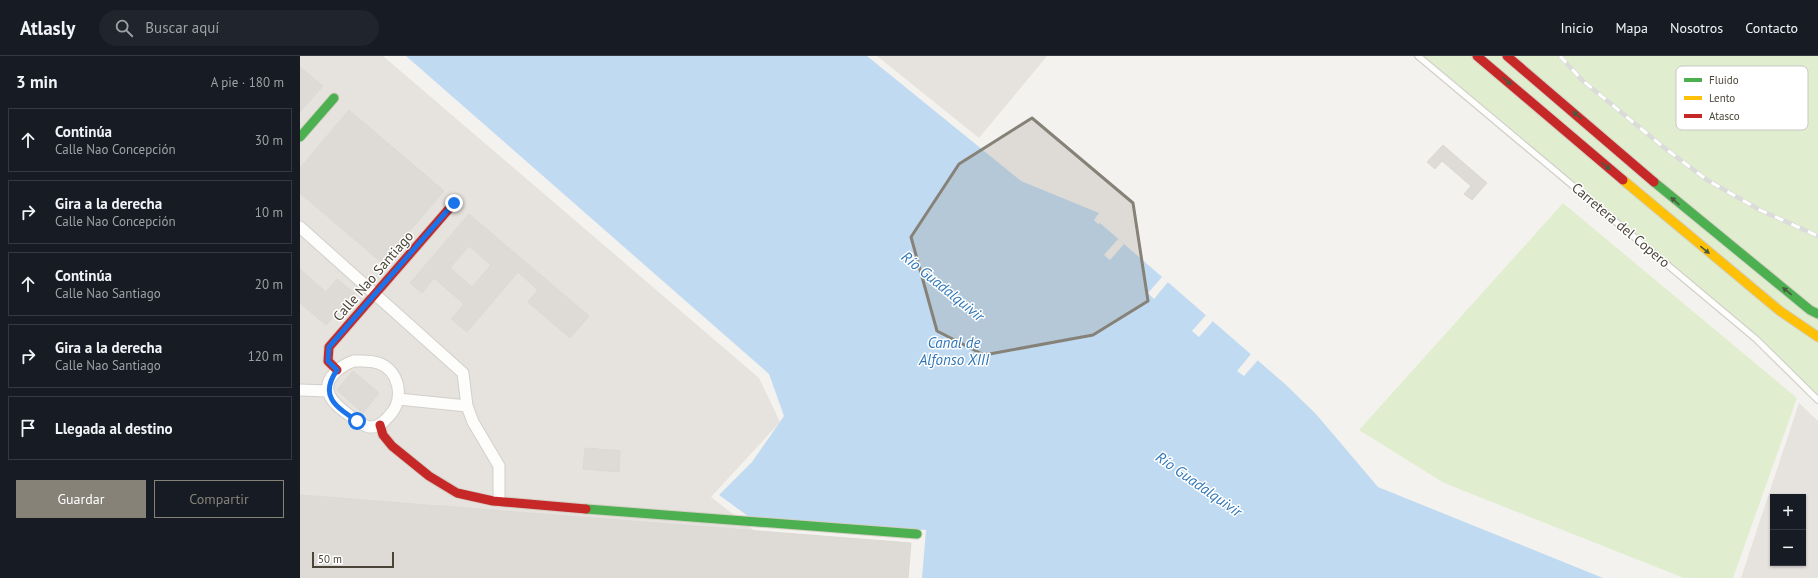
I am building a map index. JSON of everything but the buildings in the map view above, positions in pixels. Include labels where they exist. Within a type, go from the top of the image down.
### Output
[{"type":"main road","points":[[1477,56],[1700,246],[1780,312],[1818,337]]},
{"type":"main road","points":[[1507,56],[1681,206],[1810,310],[1818,314]]},
{"type":"main road","points":[[300,137],[334,98]]},
{"type":"main road","name":"Calle Nao Santiago","points":[[337,370],[328,361],[329,347],[376,295],[454,203]]},
{"type":"main road","points":[[380,425],[381,432],[387,441],[421,471],[442,486],[459,493],[499,501],[530,505],[917,534]]},
{"type":"street","points":[[300,227],[463,373],[467,406],[473,422],[499,466],[499,501]]},
{"type":"street","points":[[354,361],[380,363],[396,378],[399,388],[398,399],[393,412],[380,425],[369,427],[344,412],[333,400],[328,391],[330,380],[337,370],[345,364],[354,361]]},
{"type":"street","points":[[300,390],[328,391]]},
{"type":"street","points":[[398,399],[467,406]]},
{"type":"lane","name":"Carretera del Copero","points":[[1418,56],[1756,339],[1818,400]]},
{"type":"highlighted area","points":[[1032,118],[1133,203],[1148,301],[1093,335],[984,355],[937,331],[911,237],[959,164]]},
{"type":"shaded area","points":[[300,56],[383,56],[759,378],[780,422],[711,497],[755,531],[911,543],[908,578],[300,578]]},
{"type":"shaded area","points":[[877,56],[1047,56],[979,138]]},
{"type":"shaded area","points":[[1799,403],[1818,421],[1818,578],[1741,578]]},
{"type":"green space","points":[[1423,56],[1818,56],[1818,395],[1745,330]]},
{"type":"green space","points":[[1563,203],[1797,398],[1733,578],[1684,578],[1444,483],[1359,430]]},
{"type":"water","name":"Canal de Alfonso XIII","points":[[406,56],[867,56],[1021,181],[1099,213],[1094,220],[1098,224],[1100,223],[1285,384],[1316,414],[1378,487],[1603,578],[922,578],[926,530],[829,524],[763,527],[719,495],[752,462],[784,416],[769,374]]},
{"type":"pier","points":[[1118,239],[1124,244],[1110,260],[1104,255]]},
{"type":"pier","points":[[1162,277],[1168,282],[1154,299],[1148,293]]},
{"type":"pier","points":[[1206,315],[1213,321],[1199,337],[1192,331]]},
{"type":"pier","points":[[1251,354],[1258,360],[1244,376],[1237,371]]},
{"type":"railway","points":[[1560,56],[1582,80],[1662,146],[1707,180],[1760,210],[1818,236]]},
{"type":"traffic: fast","points":[[300,137],[334,98]]},
{"type":"traffic: fast","points":[[1654,182],[1810,310],[1818,314]]},
{"type":"traffic: fast","points":[[586,509],[917,534]]},
{"type":"traffic: slow","points":[[1623,180],[1780,311],[1818,337]]},
{"type":"traffic: jam","points":[[1477,56],[1623,180]]},
{"type":"traffic: jam","points":[[1507,56],[1654,182]]},
{"type":"traffic: jam","points":[[337,370],[328,361],[329,347],[454,203]]},
{"type":"traffic: jam","points":[[380,425],[383,435],[392,446],[429,476],[457,493],[493,501],[586,509]]},
{"type":"route","points":[[357,421],[344,412],[333,400],[328,391],[330,380],[337,370],[328,361],[329,347],[376,295],[454,203]]},
{"type":"water label","name":"Río Guadalquivir","points":[[943,286]]},
{"type":"water label","name":"Río Guadalquivir","points":[[1199,484]]}]
